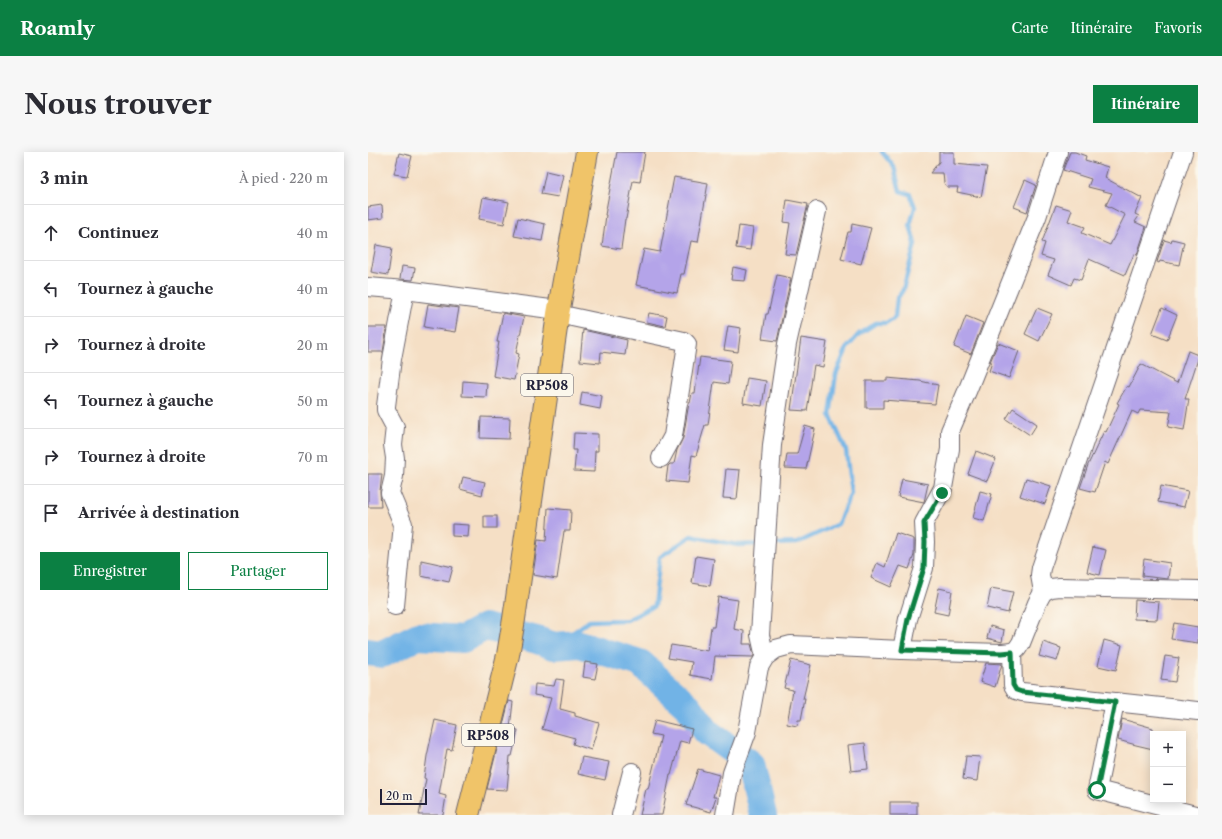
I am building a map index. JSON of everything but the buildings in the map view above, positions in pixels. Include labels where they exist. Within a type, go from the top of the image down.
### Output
[{"type":"main road","name":"RP508","points":[[468,815],[508,655],[558,312],[587,152]]},
{"type":"street","points":[[902,650],[908,619],[924,568],[924,523],[943,488],[950,449],[950,431],[1036,217],[1058,152]]},
{"type":"street","points":[[1043,592],[1040,575],[1041,568],[1183,152]]},
{"type":"street","points":[[765,657],[760,635],[772,446],[787,344],[817,211]]},
{"type":"street","points":[[368,287],[405,290],[558,312],[684,341],[687,344],[673,436],[661,458]]},
{"type":"street","points":[[395,606],[403,524],[390,493],[394,476],[395,458],[393,445],[395,427],[386,410],[386,406],[392,359],[405,290]]},
{"type":"street","points":[[726,815],[732,773],[747,732],[759,667],[765,657],[776,649],[791,645],[902,650],[1012,652],[1017,649],[1021,643],[1043,592],[1051,588],[1198,590]]},
{"type":"street","points":[[1012,652],[1013,685],[1016,690],[1022,692],[1198,712]]},
{"type":"street","points":[[1115,702],[1097,790],[1195,815]]},
{"type":"street","points":[[621,815],[632,772]]},
{"type":"waterway","points":[[770,544],[797,543],[838,524],[851,493],[846,450],[830,415],[836,374],[847,348],[859,334],[876,323],[886,323],[895,317],[897,299],[903,290],[915,244],[910,225],[915,207],[910,194],[900,191],[894,167],[882,152]]},
{"type":"waterway","points":[[554,646],[589,621],[627,620],[654,606],[660,557],[691,536],[738,545],[763,544]]},
{"type":"waterway","points":[[368,652],[382,654],[418,636],[463,639],[485,627],[537,640],[554,646],[579,644],[640,663],[689,707],[707,732],[751,764],[763,815]]},
{"type":"route","points":[[942,493],[933,506],[923,526],[925,542],[924,568],[908,619],[902,650],[1012,652],[1013,685],[1016,690],[1022,692],[1115,702],[1097,790]]}]
